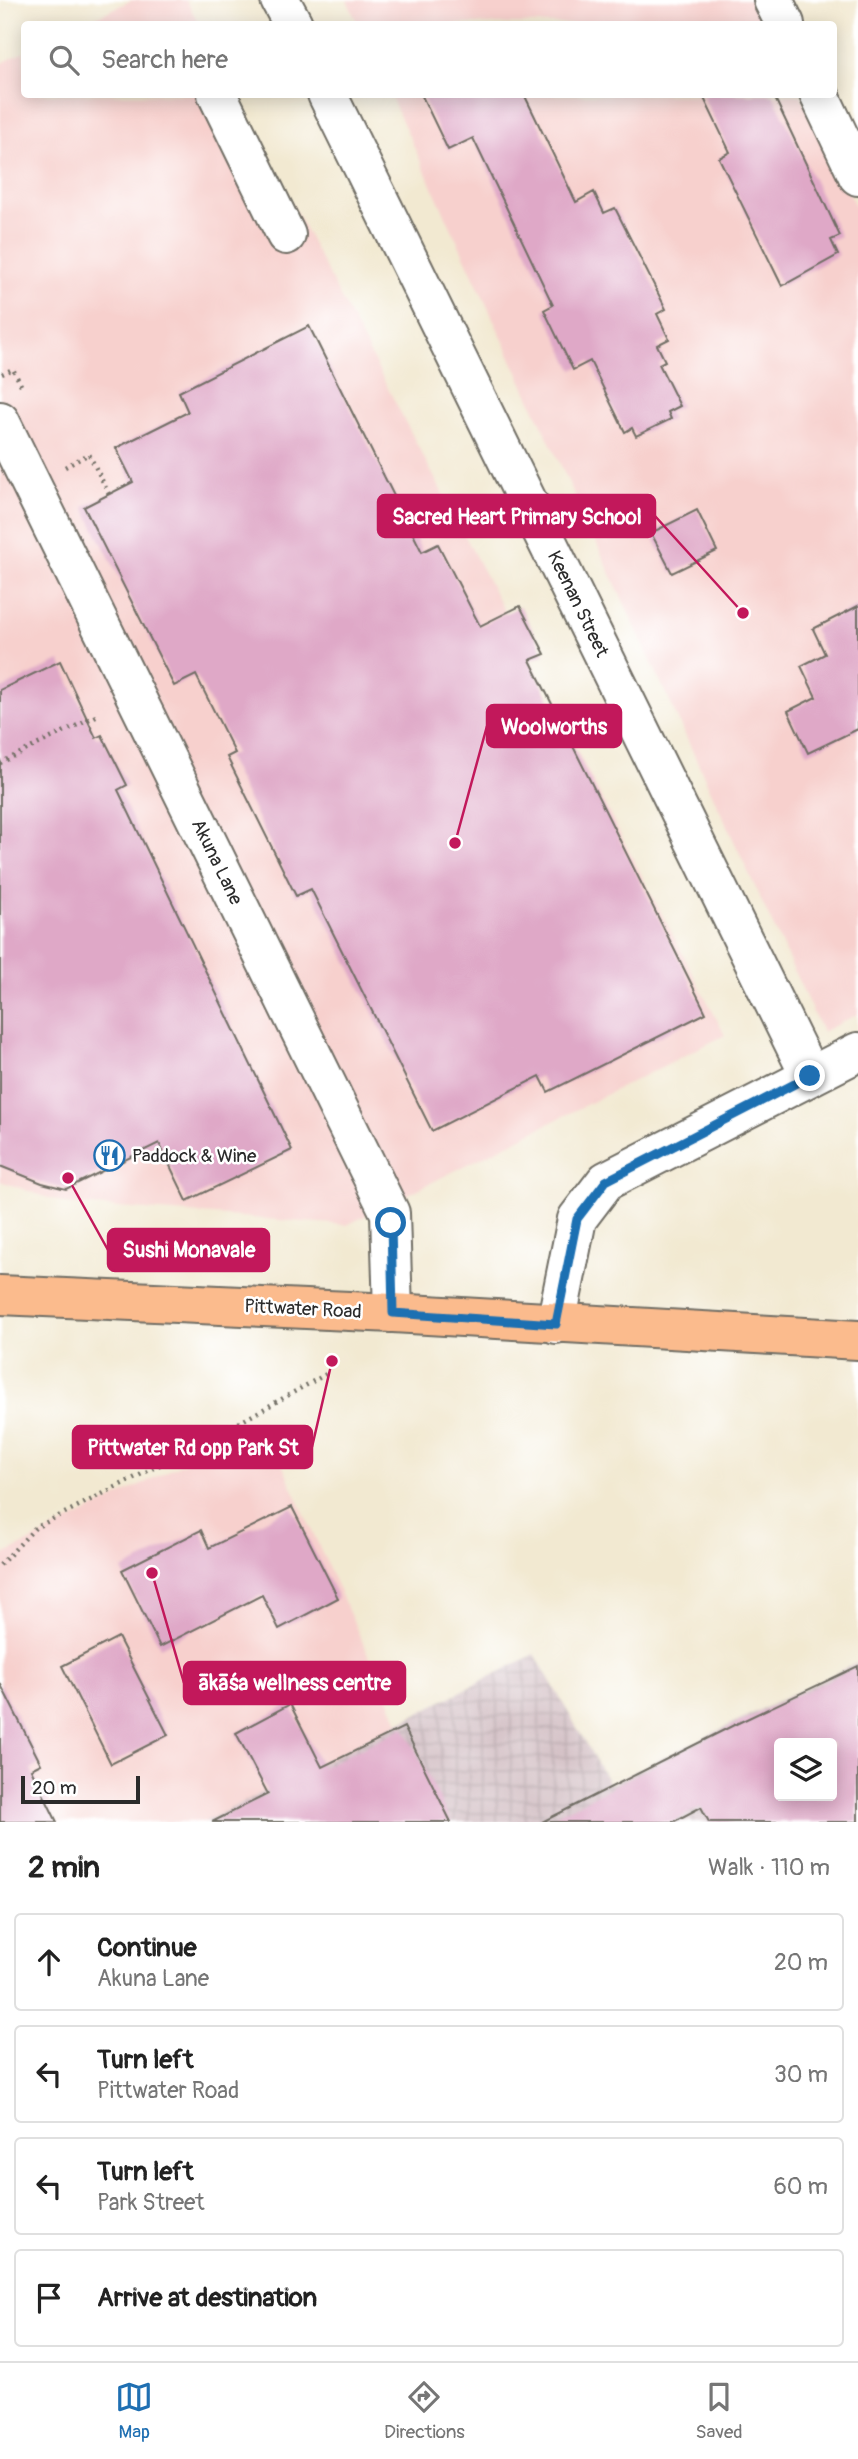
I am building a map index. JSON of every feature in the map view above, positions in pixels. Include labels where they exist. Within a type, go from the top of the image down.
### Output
[{"type":"main road","name":"Pittwater Road","points":[[0,1295],[393,1313],[858,1340]]},
{"type":"street","points":[[281,0],[292,21]]},
{"type":"street","points":[[773,0],[784,21]]},
{"type":"street","points":[[219,98],[286,235]]},
{"type":"street","name":"Keenan Street","points":[[329,98],[810,1076]]},
{"type":"street","points":[[821,98],[858,176]]},
{"type":"street","name":"Akuna Lane","points":[[0,421],[390,1213],[393,1313]]},
{"type":"street","points":[[556,1324],[577,1219],[606,1181],[858,1052]]},
{"type":"path","points":[[2,374],[13,369],[26,394]]},
{"type":"path","points":[[63,468],[89,454],[110,494]]},
{"type":"path","points":[[0,764],[135,697]]},
{"type":"path","points":[[0,1565],[35,1528],[201,1444],[328,1373]]},
{"type":"shaded area","points":[[132,0],[186,0],[197,21],[88,21]]},
{"type":"shaded area","points":[[347,0],[755,0],[766,21],[357,21]]},
{"type":"shaded area","points":[[21,54],[21,98],[237,98],[725,1035],[347,1225],[66,1204],[0,1181],[0,64]]},
{"type":"shaded area","points":[[391,98],[802,98],[858,212],[858,1014],[822,1032]]},
{"type":"shaded area","points":[[263,1422],[399,1723],[204,1822],[0,1822],[0,1557]]},
{"type":"shaded area","points":[[535,1654],[609,1784],[858,1662],[858,1822],[204,1822]]},
{"type":"building","points":[[423,98],[526,98],[576,202],[594,192],[604,213],[615,208],[666,309],[657,314],[669,339],[657,345],[665,361],[659,364],[680,406],[668,412],[671,419],[636,436],[632,428],[625,432],[590,361],[573,370],[544,310],[553,305],[473,138],[448,150]]},
{"type":"building","points":[[704,98],[775,98],[840,236],[831,240],[838,255],[782,286],[719,158],[730,152]]},
{"type":"building","points":[[309,326],[422,552],[438,544],[480,626],[520,606],[545,654],[530,660],[706,1013],[548,1092],[540,1076],[432,1131],[311,889],[296,896],[227,757],[235,753],[196,675],[174,686],[84,507],[133,482],[116,448],[188,412],[179,392]]},
{"type":"building","points":[[697,510],[717,551],[672,573],[651,533]]},
{"type":"building","points":[[858,606],[858,729],[808,753],[788,711],[816,697],[801,666],[825,654],[813,629]]},
{"type":"building","points":[[60,661],[96,738],[102,735],[127,785],[118,790],[292,1150],[187,1201],[159,1143],[66,1189],[42,1183],[0,1166],[0,690]]},
{"type":"building","points":[[292,1507],[338,1598],[279,1629],[262,1595],[160,1647],[122,1570],[201,1530],[209,1548]]},
{"type":"building","points":[[118,1637],[168,1735],[111,1764],[62,1666]]},
{"type":"building","points":[[858,1666],[858,1822],[709,1822],[701,1807],[673,1822],[542,1822]]},
{"type":"building","points":[[0,1683],[41,1764],[31,1769],[57,1822],[0,1822]]},
{"type":"building","points":[[290,1704],[322,1767],[404,1727],[451,1822],[212,1822],[268,1794],[236,1733]]},
{"type":"place","name":"Sacred Heart Primary School","points":[[743,613]]},
{"type":"place","name":"Woolworths","points":[[455,843]]},
{"type":"place","name":"Paddock & Wine","points":[[109,1156]]},
{"type":"place","name":"Sushi Monavale","points":[[68,1178]]},
{"type":"place","name":"Pittwater Rd opp Park St","points":[[332,1361]]},
{"type":"place","name":"ākāśa wellness centre","points":[[152,1573]]},
{"type":"route","points":[[391,1223],[393,1313],[556,1324],[577,1219],[606,1181],[810,1076]]}]
